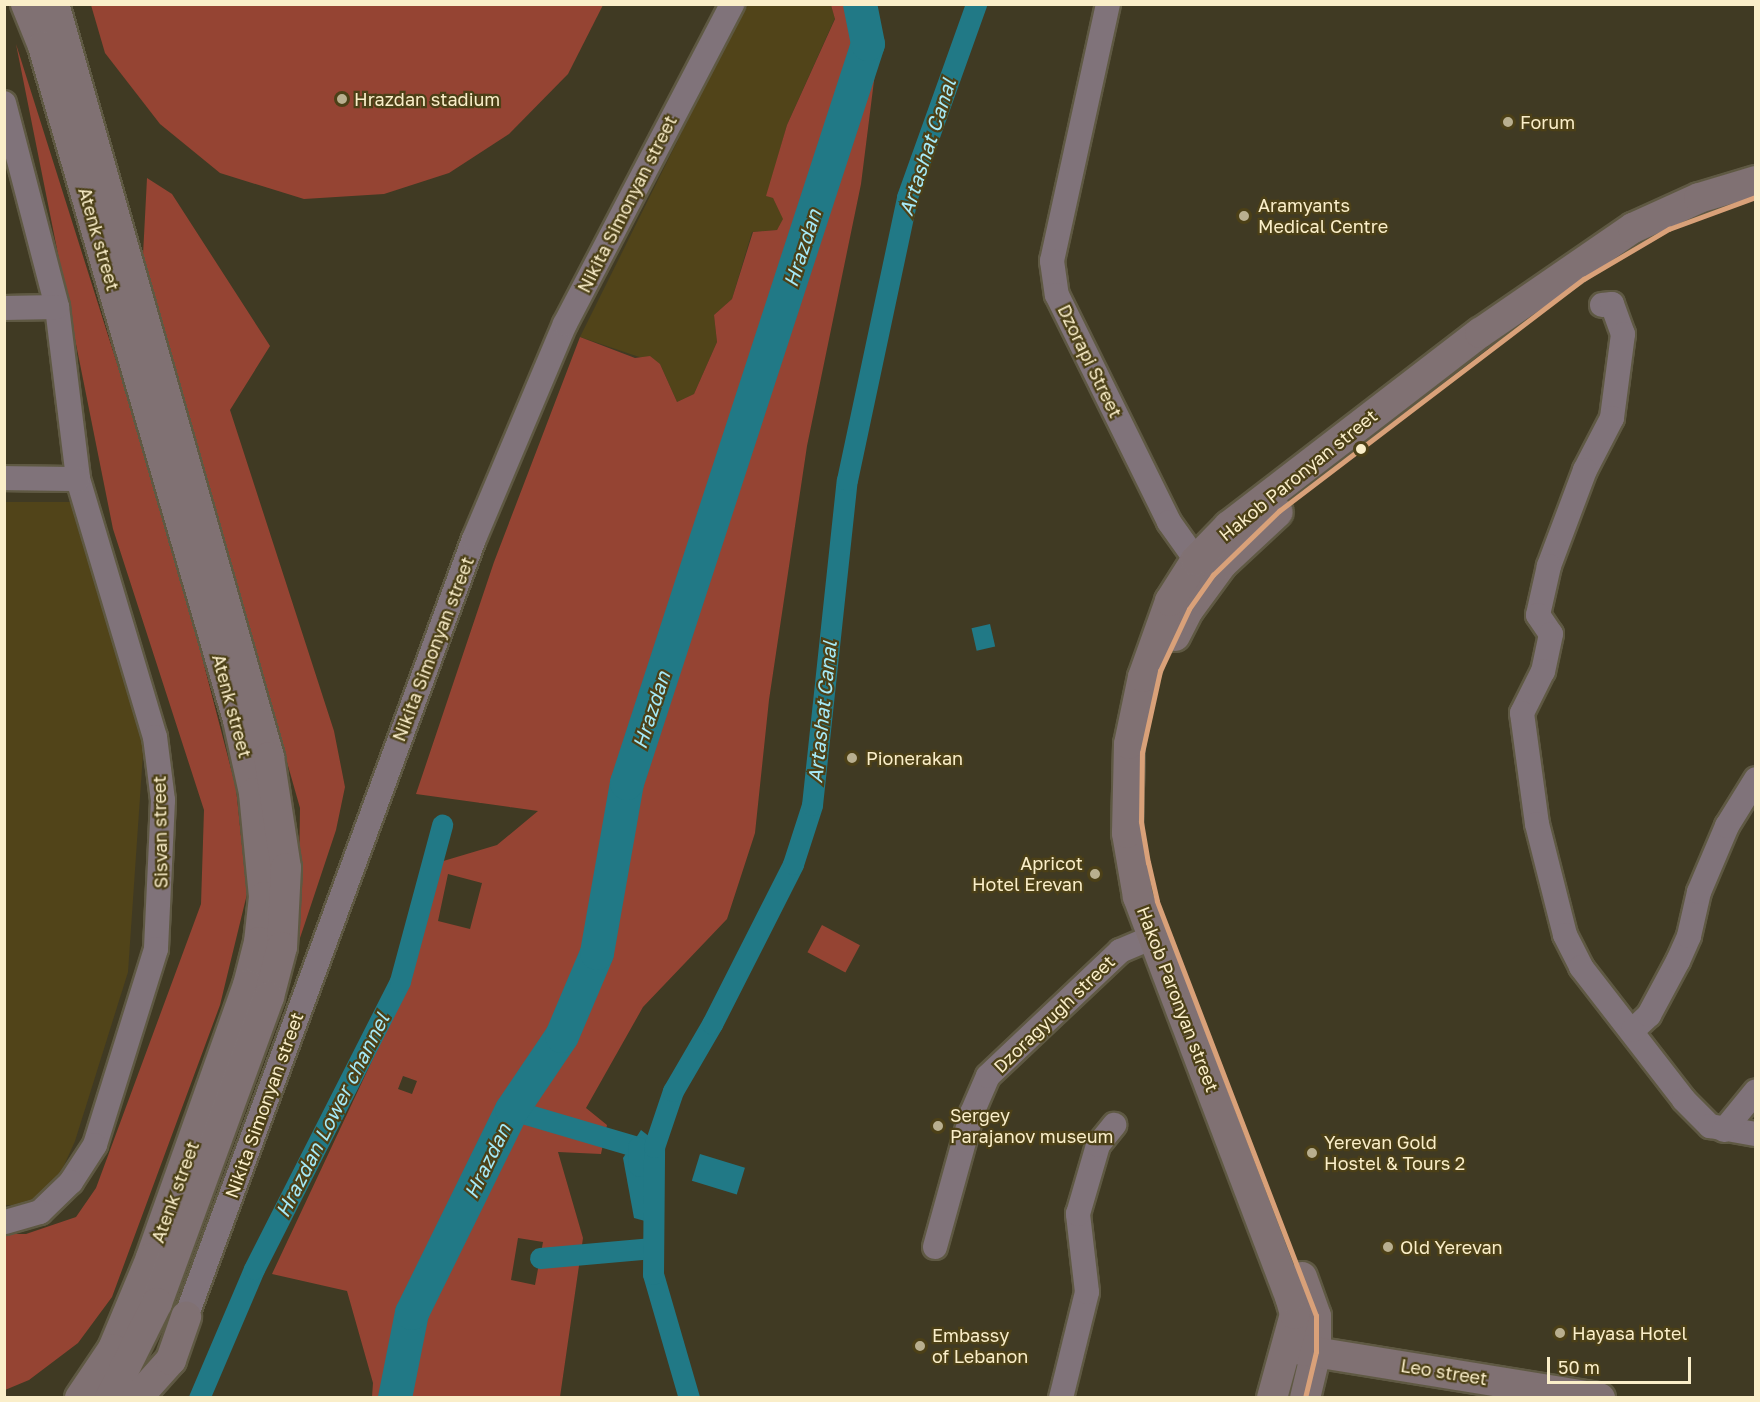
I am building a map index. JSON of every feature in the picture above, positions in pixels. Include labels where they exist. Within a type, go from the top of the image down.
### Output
[{"type":"main road","name":"Atenk street","points":[[26,4],[43,46],[238,720],[254,794],[264,897],[259,942],[248,985],[152,1258],[112,1349],[80,1398]]},
{"type":"main road","name":"Atenk street","points":[[54,4],[269,757],[286,868],[282,947],[269,997],[158,1303],[110,1398]]},
{"type":"main road","name":"Hakob Paronyan street","points":[[1305,1398],[1302,1350],[1290,1297],[1138,897],[1128,833],[1129,744],[1150,651],[1170,601],[1196,560],[1241,516],[1480,333],[1574,266],[1657,217],[1698,198],[1755,181]]},
{"type":"main road","name":"Hakob Paronyan street","points":[[1272,1398],[1302,1350],[1316,1316],[1157,900],[1148,863],[1141,822],[1142,753],[1160,671],[1189,609],[1214,575],[1248,537],[1279,512],[1584,279],[1669,229],[1755,197]]},
{"type":"main road","points":[[134,1354],[142,1362],[151,1359],[186,1317]]},
{"type":"main road","points":[[137,1398],[171,1360],[186,1317]]},
{"type":"main road","name":"Leo street","points":[[1302,1350],[1600,1398]]},
{"type":"street","name":"Nikita Simonyan street","points":[[186,1317],[474,539],[570,314],[732,4]]},
{"type":"street","name":"Dzorapi Street","points":[[1108,4],[1052,261],[1057,295],[1169,522],[1196,560]]},
{"type":"street","name":"Sisvan street","points":[[4,103],[57,307],[78,479],[155,737],[163,800],[156,949],[95,1145],[71,1182],[40,1212],[25,1219],[4,1222]]},
{"type":"street","points":[[1602,305],[1612,304],[1623,334],[1612,418],[1584,470],[1549,566],[1538,615],[1551,634],[1543,672],[1522,713],[1537,824],[1565,935],[1581,967],[1633,1030],[1684,1100],[1710,1126],[1755,1134]]},
{"type":"street","points":[[4,308],[57,307]]},
{"type":"street","points":[[4,478],[78,479]]},
{"type":"street","points":[[1633,1030],[1649,1015],[1678,961],[1689,936],[1699,892],[1727,826],[1755,779]]},
{"type":"street","name":"Dzoragyugh street","points":[[935,1247],[972,1113],[988,1076],[1120,951],[1153,937]]},
{"type":"street","points":[[1724,1130],[1755,1091]]},
{"type":"street","points":[[1061,1398],[1087,1292],[1078,1214],[1098,1145],[1114,1125]]},
{"type":"shaded area","name":"Hrazdan stadium","points":[[91,4],[603,5],[568,74],[509,134],[449,173],[384,194],[304,199],[220,173],[160,124],[105,53]]},
{"type":"shaded area","points":[[745,5],[831,5],[835,18],[787,125],[767,196],[773,198],[784,219],[777,230],[752,232],[732,299],[714,315],[717,342],[694,394],[677,402],[660,364],[580,337]]},
{"type":"shaded area","points":[[831,5],[871,5],[877,57],[861,184],[807,446],[769,700],[755,833],[727,919],[643,1007],[586,1108],[607,1125],[601,1154],[558,1152],[583,1238],[560,1397],[372,1397],[373,1383],[347,1291],[272,1274],[408,984],[440,862],[497,845],[538,811],[416,794],[494,562],[580,337],[635,358],[650,356],[660,364],[677,402],[694,394],[717,342],[714,315],[732,299],[753,232],[777,230],[783,219],[773,198],[766,196],[787,125],[835,19]],"holes":[[[448,874],[482,883],[470,929],[438,921]],[[403,1076],[417,1081],[412,1094],[398,1089]],[[518,1238],[543,1242],[535,1285],[511,1280]]]},
{"type":"shaded area","points":[[16,44],[166,519],[236,788],[247,894],[220,1005],[112,1297],[78,1343],[29,1380],[5,1390],[5,1234],[26,1234],[76,1217],[96,1188],[201,904],[204,810],[113,529]]},
{"type":"shaded area","points":[[147,178],[172,194],[270,346],[230,410],[334,731],[345,787],[336,830],[298,944],[300,808],[143,255]]},
{"type":"shaded area","points":[[5,502],[77,502],[145,724],[128,972],[75,1141],[62,1170],[36,1206],[5,1205]]},
{"type":"shaded area","points":[[822,925],[860,945],[845,973],[807,952]]},
{"type":"water","points":[[990,624],[995,646],[977,651],[971,628]]},
{"type":"water","points":[[641,1130],[650,1137],[645,1221],[634,1218],[623,1158]]},
{"type":"water","points":[[700,1154],[745,1168],[737,1195],[692,1181]]},
{"type":"waterway","name":"Hrazdan","points":[[395,1398],[412,1313],[512,1110],[562,1036],[597,953],[627,783],[868,44],[860,4]]},
{"type":"waterway","name":"Artashat Canal","points":[[689,1398],[653,1274],[654,1147],[673,1091],[712,1024],[793,864],[812,805],[847,480],[907,197],[976,4]]},
{"type":"waterway","name":"Hrazdan Lower channel","points":[[199,1398],[254,1269],[400,981],[442,825]]},
{"type":"waterway","points":[[512,1110],[638,1147],[639,1166]]},
{"type":"waterway","points":[[540,1258],[653,1248]]},
{"type":"transit line","points":[[1305,1398],[1316,1352],[1316,1316],[1157,901],[1148,863],[1141,822],[1142,753],[1160,671],[1189,609],[1213,575],[1279,511],[1584,279],[1669,229],[1756,197]]},
{"type":"place","name":"Hrazdan stadium","points":[[342,99]]},
{"type":"place","name":"Forum","points":[[1508,122]]},
{"type":"place","name":"Aramyants Medical Centre","points":[[1244,216]]},
{"type":"place","name":"Pionerakan","points":[[852,758]]},
{"type":"place","name":"Apricot Hotel Erevan","points":[[1095,874]]},
{"type":"place","name":"Sergey Parajanov museum","points":[[938,1126]]},
{"type":"place","name":"Yerevan Gold Hostel & Tours 2","points":[[1312,1153]]},
{"type":"place","name":"Old Yerevan","points":[[1388,1247]]},
{"type":"place","name":"Hayasa Hotel","points":[[1560,1333]]},
{"type":"place","name":"Embassy of Lebanon","points":[[920,1346]]}]
